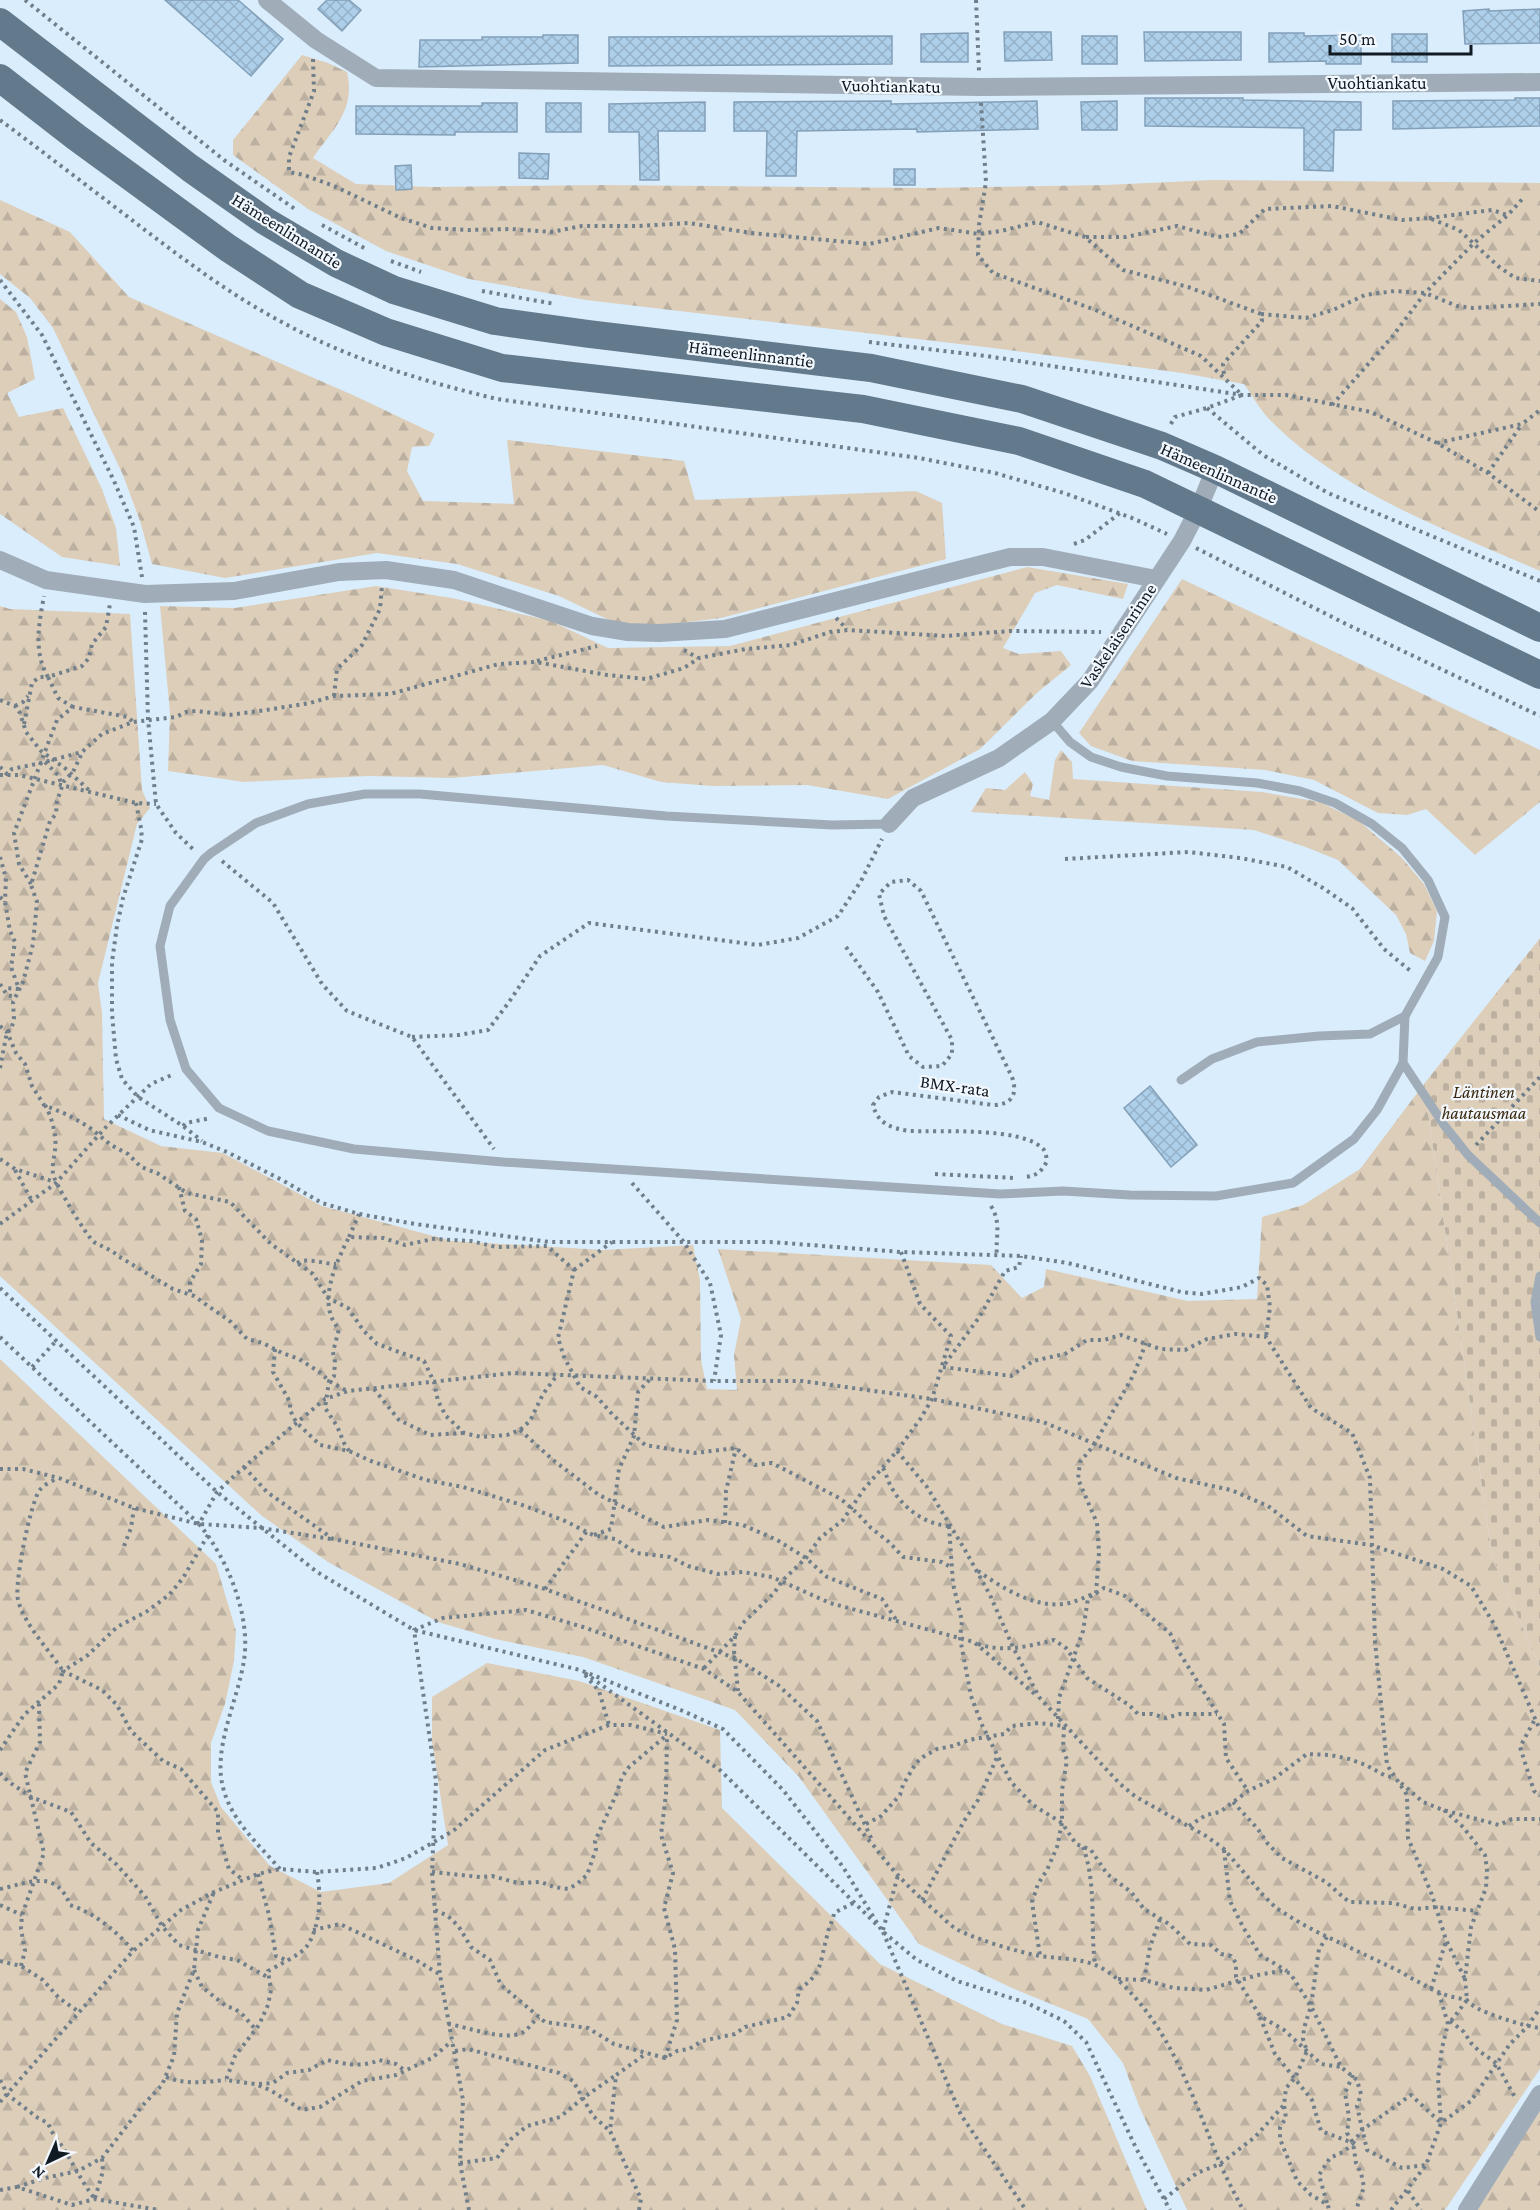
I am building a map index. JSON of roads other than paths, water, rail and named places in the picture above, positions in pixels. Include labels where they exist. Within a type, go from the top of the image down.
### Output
[{"type":"main road","name":"Hämeenlinnantie","points":[[0,22],[190,168],[265,221],[336,263],[394,290],[495,321],[871,368],[1022,399],[1162,446],[1215,469],[1540,628]]},
{"type":"main road","points":[[0,78],[76,137],[300,295],[386,332],[502,368],[863,409],[1019,441],[1145,484],[1540,675]]},
{"type":"street","name":"Vuohtiankatu","points":[[267,0],[311,36],[376,78],[980,87],[1540,82]]},
{"type":"street","name":"Vaskelaisenrinne","points":[[890,824],[913,798],[999,758],[1052,720],[1090,681],[1182,541],[1215,469]]},
{"type":"street","points":[[0,560],[46,580],[145,594],[234,591],[339,572],[386,570],[454,580],[592,626],[628,632],[659,633],[725,629],[1010,557],[1043,557],[1156,579]]},
{"type":"street","points":[[1467,2210],[1540,2094]]},
{"type":"lane","points":[[890,824],[832,825],[678,817],[420,794],[364,794],[308,804],[255,823],[208,856],[170,906],[160,946],[171,1020],[186,1069],[219,1108],[229,1113],[268,1131],[354,1149],[503,1162],[1000,1194],[1063,1191],[1130,1196],[1216,1196],[1293,1183],[1354,1138],[1377,1110],[1403,1063],[1405,1016],[1438,957],[1445,917],[1428,880],[1402,848],[1372,824],[1335,803],[1300,791],[1257,783],[1167,776],[1121,767],[1091,757],[1070,742],[1052,720]]},
{"type":"lane","points":[[1181,1080],[1212,1059],[1257,1042],[1370,1034],[1405,1016]]},
{"type":"lane","points":[[1403,1063],[1444,1125],[1468,1155],[1540,1223]]},
{"type":"lane","points":[[1540,1276],[1535,1302],[1540,1337]]},
{"type":"park label","name":"Läntinen hautausmaa","points":[[1484,1102]]}]
